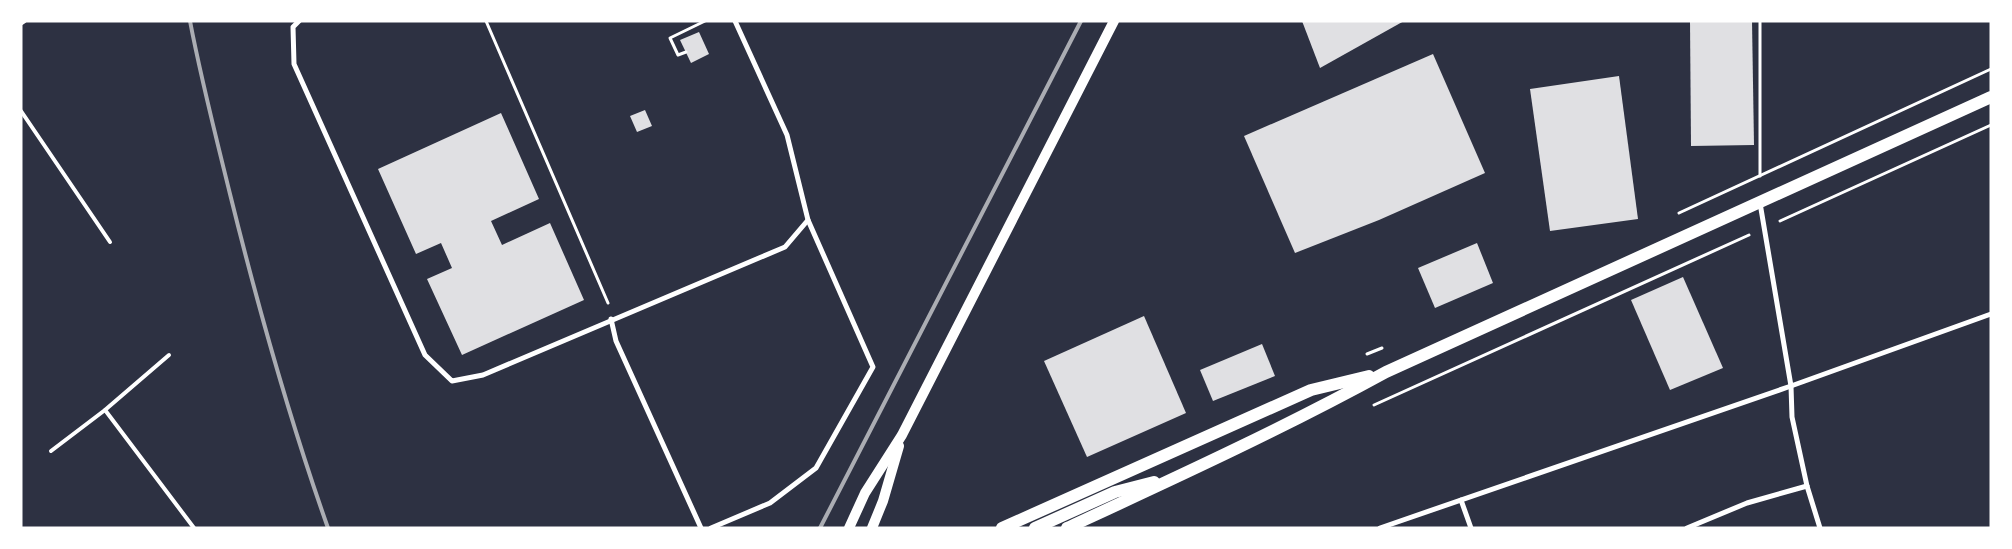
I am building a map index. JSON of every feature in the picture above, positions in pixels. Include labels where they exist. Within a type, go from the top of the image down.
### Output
[{"type":"main road","points":[[849,528],[865,493],[902,435],[1114,21]]},
{"type":"main road","points":[[1067,528],[1317,410],[1386,372],[1991,97]]},
{"type":"main road","points":[[1002,528],[1310,390],[1386,372]]},
{"type":"main road","points":[[872,528],[883,501],[902,435]]},
{"type":"main road","points":[[1035,528],[1115,492],[1148,482],[1173,479]]},
{"type":"street","points":[[299,21],[293,27],[294,64],[425,355],[452,381],[483,375],[785,247],[808,220]]},
{"type":"street","points":[[711,528],[770,503],[816,468],[873,367],[808,220],[787,135],[735,21]]},
{"type":"street","points":[[1760,202],[1791,386],[1792,417],[1807,486],[1820,528]]},
{"type":"street","points":[[1380,528],[1791,386],[1991,314]]},
{"type":"street","points":[[612,320],[616,341],[701,528]]},
{"type":"street","points":[[1687,528],[1747,503],[1807,486]]},
{"type":"street","points":[[1461,500],[1471,528]]},
{"type":"lane","points":[[21,111],[110,242]]},
{"type":"lane","points":[[51,451],[105,410],[169,355]]},
{"type":"lane","points":[[105,410],[194,528]]},
{"type":"path","points":[[486,21],[610,306],[612,320]]},
{"type":"path","points":[[686,52],[678,55],[670,38],[705,21]]},
{"type":"path","points":[[1760,21],[1760,202]]},
{"type":"path","points":[[1670,217],[1991,69]]},
{"type":"path","points":[[1372,406],[1991,125]]},
{"type":"path","points":[[1363,356],[1390,344]]},
{"type":"building","points":[[1302,21],[1404,21],[1320,68]]},
{"type":"building","points":[[1690,21],[1752,21],[1754,145],[1691,146]]},
{"type":"building","points":[[699,32],[709,54],[691,63],[680,40]]},
{"type":"building","points":[[1433,54],[1485,173],[1379,220],[1295,253],[1244,136]]},
{"type":"building","points":[[1619,76],[1638,219],[1550,231],[1530,89]]},
{"type":"building","points":[[645,110],[652,126],[637,132],[630,116]]},
{"type":"building","points":[[501,113],[539,199],[491,221],[502,245],[550,223],[584,300],[462,355],[427,279],[452,268],[441,243],[416,254],[378,169]]},
{"type":"building","points":[[1477,243],[1493,283],[1435,308],[1418,268]]},
{"type":"building","points":[[1683,277],[1723,368],[1670,390],[1631,300]]},
{"type":"building","points":[[1144,316],[1186,413],[1087,457],[1044,361]]},
{"type":"building","points":[[1262,344],[1275,376],[1213,401],[1200,370]]},
{"type":"railway","points":[[190,21],[214,130],[263,320],[287,404],[328,528]]},
{"type":"railway","points":[[820,528],[1081,21]]}]
